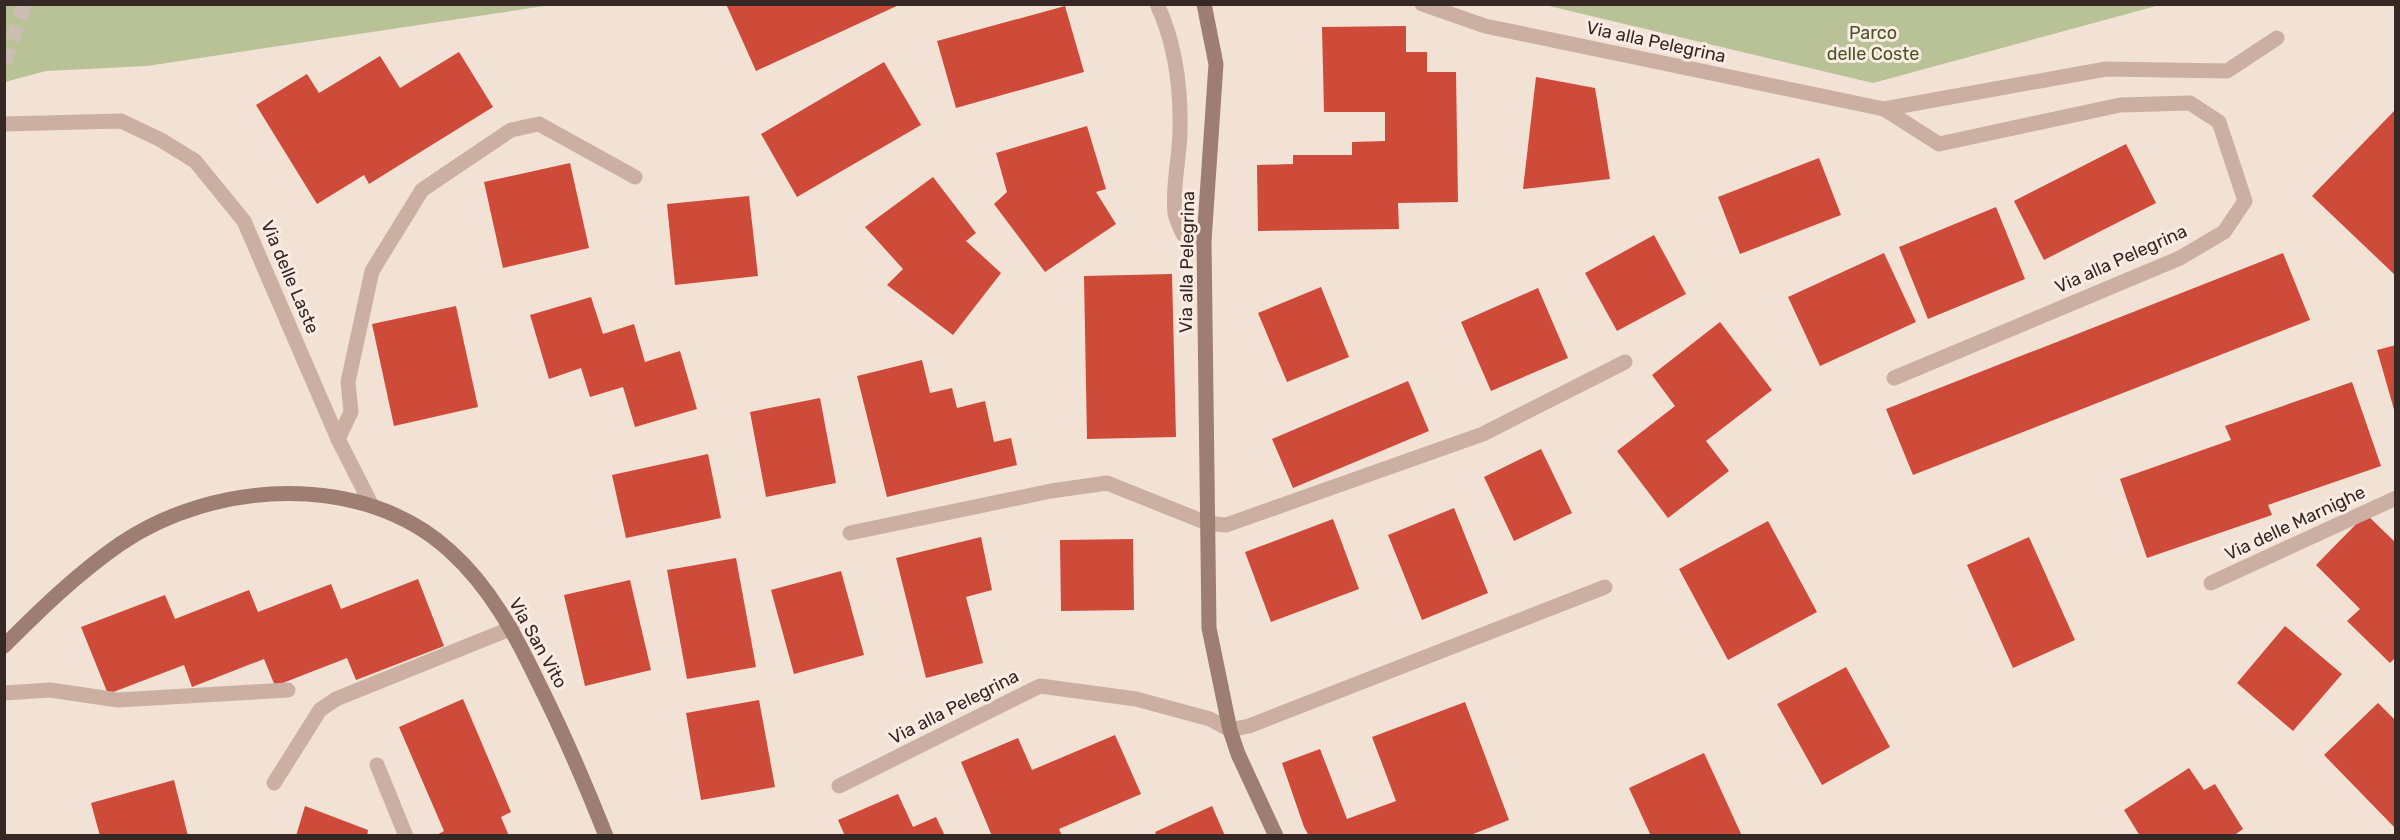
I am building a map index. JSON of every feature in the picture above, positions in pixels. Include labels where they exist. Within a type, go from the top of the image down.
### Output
[{"type":"street","points":[[1157,4],[1176,65],[1180,130],[1175,214],[1183,234],[1204,241]]},
{"type":"street","name":"Via alla Pelegrina","points":[[1204,4],[1216,64],[1204,241],[1209,628],[1230,730],[1238,754],[1276,836]]},
{"type":"street","name":"Via alla Pelegrina","points":[[1422,4],[1485,26],[1884,109],[1939,144],[2120,105],[2190,103],[2219,122],[2245,201],[2224,231],[2180,258],[1894,378]]},
{"type":"street","name":"Via alla Pelegrina","points":[[1884,109],[2106,69],[2227,70],[2277,38]]},
{"type":"street","name":"Via delle Laste","points":[[4,124],[121,121],[161,140],[195,161],[244,221],[338,439],[371,504]]},
{"type":"street","points":[[338,439],[351,412],[348,382],[372,271],[422,190],[511,130],[539,124],[635,177]]},
{"type":"street","points":[[850,533],[1051,492],[1107,483],[1207,523],[1226,525],[1483,434],[1625,362]]},
{"type":"street","name":"Via San Vito","points":[[4,646],[69,582],[121,543],[183,512],[235,499],[275,494],[324,495],[371,504],[415,524],[450,551],[480,583],[512,628],[568,741],[606,836]]},
{"type":"street","name":"Via delle Marnighe","points":[[2211,583],[2396,498]]},
{"type":"street","points":[[1230,730],[1249,726],[1605,587]]},
{"type":"street","points":[[274,783],[320,710],[336,699],[512,628]]},
{"type":"street","name":"Via alla Pelegrina","points":[[839,786],[1040,686],[1136,699],[1210,719],[1230,730]]},
{"type":"street","points":[[4,693],[50,690],[118,700],[288,690]]},
{"type":"street","points":[[377,765],[406,836]]},
{"type":"green space","points":[[5,4],[551,5],[147,66],[46,71],[5,82]]},
{"type":"green space","name":"Parco delle Coste","points":[[2160,4],[1873,83],[1545,5]]},
{"type":"building","points":[[726,4],[901,4],[756,71]]},
{"type":"building","points":[[1065,6],[1084,72],[956,108],[937,41]]},
{"type":"building","points":[[1406,26],[1406,52],[1427,52],[1427,72],[1456,72],[1458,202],[1398,203],[1399,229],[1258,231],[1257,165],[1293,164],[1293,155],[1352,155],[1352,142],[1385,141],[1385,112],[1324,112],[1322,27]]},
{"type":"building","points":[[459,52],[493,107],[369,184],[364,175],[317,204],[256,105],[307,74],[319,93],[380,56],[400,88]]},
{"type":"building","points":[[884,62],[921,125],[797,197],[761,134]]},
{"type":"building","points":[[1536,77],[1595,88],[1610,179],[1523,189]]},
{"type":"building","points":[[2396,109],[2396,276],[2312,196]]},
{"type":"building","points":[[1087,126],[1106,189],[1096,192],[1116,224],[1045,272],[994,204],[1007,192],[996,153]]},
{"type":"building","points":[[2126,144],[2156,203],[2044,260],[2014,201]]},
{"type":"building","points":[[1819,158],[1841,215],[1740,254],[1718,197]]},
{"type":"building","points":[[570,163],[589,248],[503,268],[484,182]]},
{"type":"building","points":[[933,177],[976,233],[966,241],[1001,273],[953,335],[887,285],[903,269],[865,227]]},
{"type":"building","points":[[749,196],[758,276],[675,285],[667,204]]},
{"type":"building","points":[[1996,207],[2025,279],[1928,319],[1899,247]]},
{"type":"building","points":[[1654,235],[1686,294],[1617,331],[1585,273]]},
{"type":"building","points":[[1884,253],[1916,322],[1820,366],[1788,297]]},
{"type":"building","points":[[2283,253],[2310,320],[1913,475],[1886,409]]},
{"type":"building","points":[[1172,274],[1176,437],[1087,439],[1084,276]]},
{"type":"building","points":[[1321,287],[1349,357],[1287,382],[1258,313]]},
{"type":"building","points":[[1538,288],[1568,358],[1491,391],[1461,322]]},
{"type":"building","points":[[591,297],[603,334],[634,324],[645,362],[680,351],[697,409],[635,427],[623,387],[590,397],[581,368],[549,379],[530,315]]},
{"type":"building","points":[[456,306],[478,407],[394,426],[372,324]]},
{"type":"building","points":[[1720,322],[1772,390],[1706,441],[1729,471],[1668,518],[1617,451],[1675,406],[1652,375]]},
{"type":"building","points":[[2396,345],[2396,413],[2395,413],[2377,350]]},
{"type":"building","points":[[922,360],[930,393],[952,388],[957,408],[985,401],[994,442],[1011,438],[1017,465],[887,497],[857,376]]},
{"type":"building","points":[[1408,381],[1429,431],[1293,488],[1272,439]]},
{"type":"building","points":[[2352,382],[2381,466],[2268,505],[2272,515],[2147,558],[2120,479],[2231,440],[2225,426]]},
{"type":"building","points":[[820,398],[836,483],[766,497],[750,412]]},
{"type":"building","points":[[1541,449],[1572,513],[1514,541],[1484,477]]},
{"type":"building","points":[[708,454],[721,518],[626,538],[612,475]]},
{"type":"building","points":[[1454,508],[1488,593],[1422,620],[1388,535]]},
{"type":"building","points":[[2366,514],[2396,543],[2396,657],[2390,663],[2347,621],[2360,609],[2316,565]]},
{"type":"building","points":[[1333,519],[1359,589],[1271,622],[1245,552]]},
{"type":"building","points":[[1768,521],[1817,612],[1728,660],[1679,569]]},
{"type":"building","points":[[981,537],[992,590],[966,597],[983,663],[926,678],[896,558]]},
{"type":"building","points":[[2029,537],[2075,640],[2013,668],[1967,565]]},
{"type":"building","points":[[1133,539],[1134,610],[1061,611],[1060,540]]},
{"type":"building","points":[[736,558],[756,667],[687,679],[667,570]]},
{"type":"building","points":[[841,571],[864,655],[794,674],[771,590]]},
{"type":"building","points":[[418,579],[444,646],[356,680],[347,658],[275,686],[264,659],[192,687],[184,665],[108,694],[81,627],[165,595],[175,619],[249,590],[258,612],[331,584],[341,609]]},
{"type":"building","points":[[630,580],[651,670],[585,686],[564,595]]},
{"type":"building","points":[[2285,626],[2342,674],[2293,731],[2237,683]]},
{"type":"building","points":[[1846,667],[1890,747],[1822,785],[1777,704]]},
{"type":"building","points":[[463,699],[511,812],[501,817],[509,836],[435,836],[444,831],[399,727]]},
{"type":"building","points":[[759,700],[775,787],[701,800],[686,713]]},
{"type":"building","points":[[1465,702],[1509,820],[1468,836],[1309,836],[1282,763],[1320,749],[1347,819],[1396,801],[1372,737]]},
{"type":"building","points":[[2378,703],[2396,721],[2396,829],[2324,755]]},
{"type":"building","points":[[1115,735],[1141,794],[1059,829],[1062,836],[992,836],[961,762],[1018,738],[1032,770]]},
{"type":"building","points":[[1704,753],[1742,836],[1651,836],[1629,788]]},
{"type":"building","points":[[2189,768],[2204,790],[2215,784],[2243,829],[2233,836],[2140,836],[2124,810]]},
{"type":"building","points":[[174,780],[188,836],[100,836],[91,803]]},
{"type":"building","points":[[898,794],[913,827],[936,817],[945,836],[845,836],[838,820]]},
{"type":"building","points":[[305,806],[368,830],[367,836],[296,836]]},
{"type":"building","points":[[1212,806],[1225,836],[1157,836],[1155,832]]},
{"type":"tunnel","points":[[4,62],[25,4]]}]
